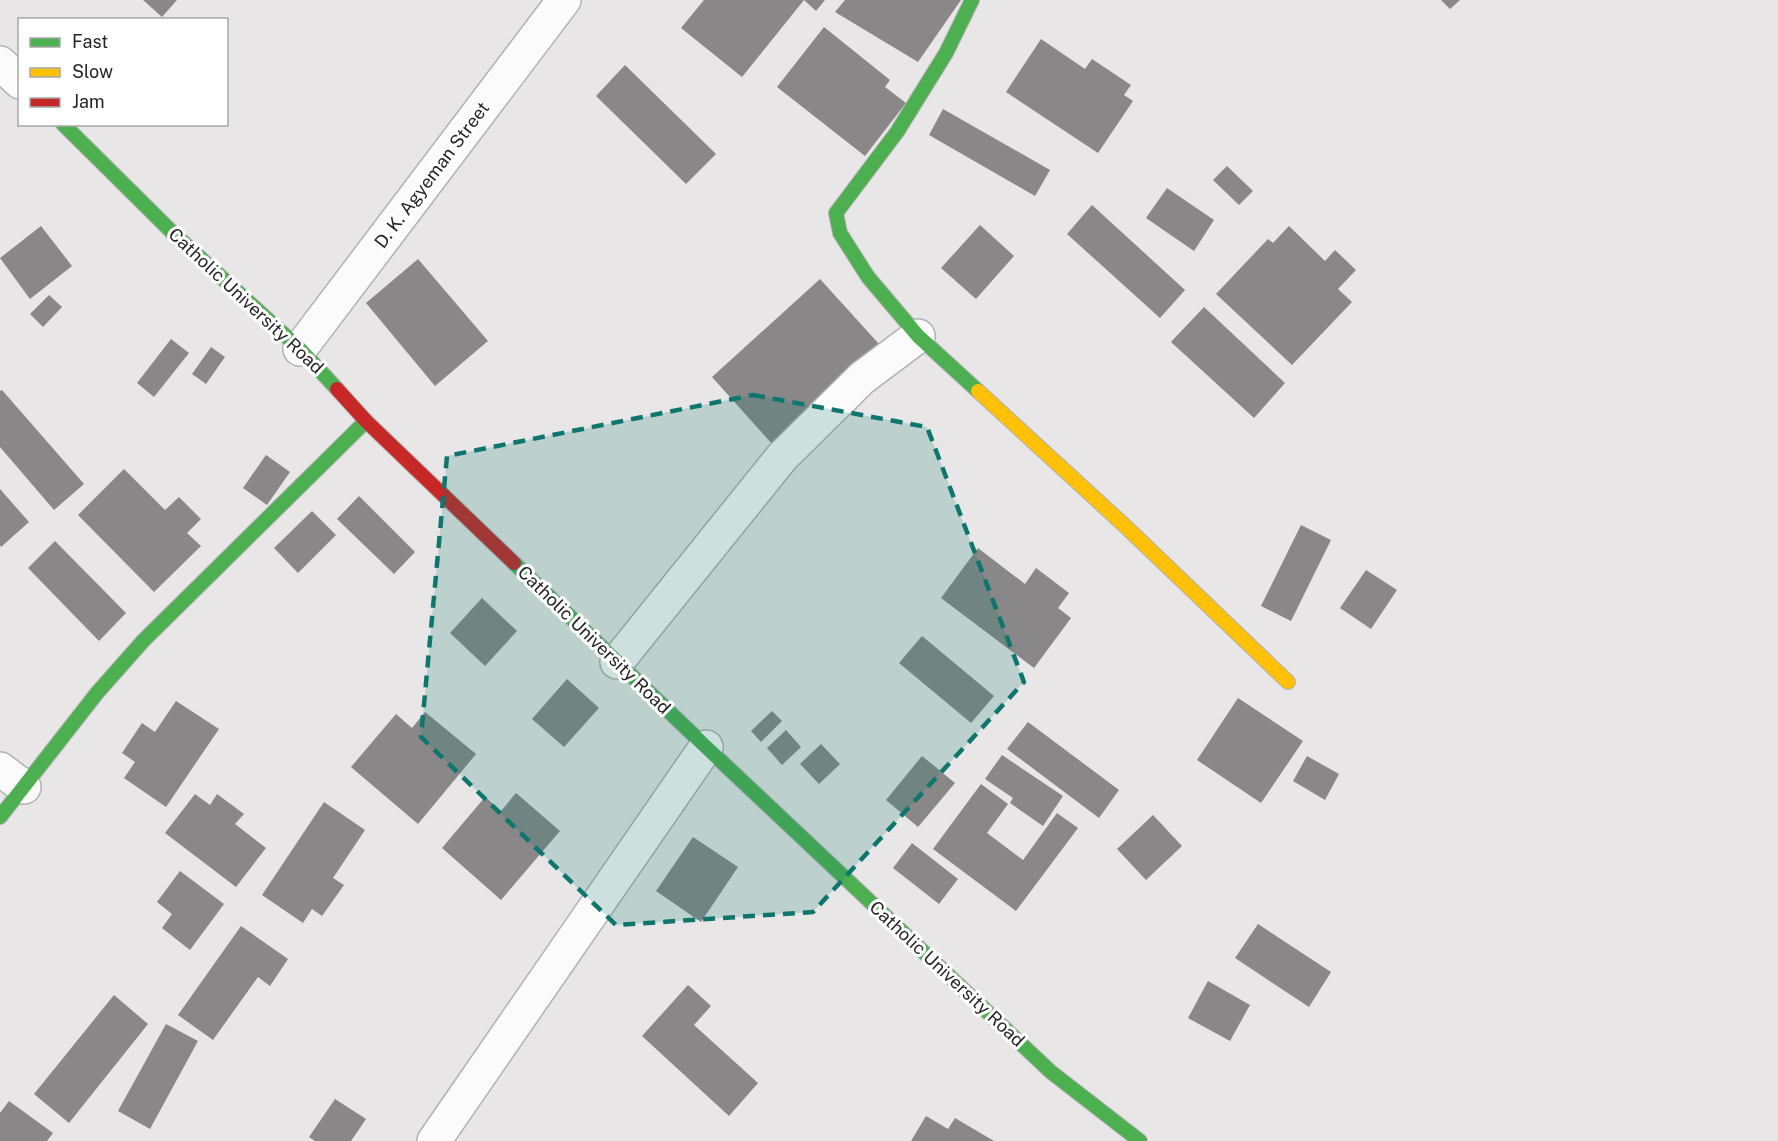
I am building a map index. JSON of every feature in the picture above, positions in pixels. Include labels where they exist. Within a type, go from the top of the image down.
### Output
[{"type":"street","name":"D. K. Agyeman Street","points":[[300,349],[564,0]]},
{"type":"street","points":[[972,0],[946,53],[897,132],[836,213],[840,233],[868,277],[918,336],[1124,525],[1288,682]]},
{"type":"street","points":[[0,63],[18,80]]},
{"type":"street","name":"Catholic University Road","points":[[65,126],[174,234],[300,349],[366,421],[706,747],[1051,1072],[1140,1141]]},
{"type":"street","points":[[617,662],[782,457],[862,378],[918,336]]},
{"type":"street","points":[[0,817],[12,778],[97,693],[143,640],[366,421]]},
{"type":"street","points":[[434,1141],[706,747]]},
{"type":"highlighted area","points":[[753,395],[927,427],[1024,682],[813,912],[616,925],[421,737],[447,456]]},
{"type":"building","points":[[143,0],[177,0],[162,17]]},
{"type":"building","points":[[704,0],[804,0],[742,77],[681,28]]},
{"type":"building","points":[[804,0],[825,0],[816,11]]},
{"type":"building","points":[[845,0],[961,0],[918,62],[835,12]]},
{"type":"building","points":[[1441,0],[1460,0],[1450,9]]},
{"type":"building","points":[[824,27],[890,80],[885,87],[906,103],[865,156],[777,87]]},
{"type":"building","points":[[1041,39],[1085,69],[1092,59],[1131,85],[1124,95],[1133,101],[1098,153],[1006,92]]},
{"type":"building","points":[[625,65],[716,154],[686,184],[596,96]]},
{"type":"building","points":[[943,109],[1050,170],[1035,196],[929,135]]},
{"type":"building","points":[[1227,166],[1253,191],[1239,205],[1213,180]]},
{"type":"building","points":[[1167,188],[1214,220],[1194,251],[1146,218]]},
{"type":"building","points":[[1092,205],[1185,290],[1160,318],[1067,234]]},
{"type":"building","points":[[980,225],[1014,256],[976,299],[941,268]]},
{"type":"building","points":[[41,226],[72,266],[30,299],[0,258]]},
{"type":"building","points":[[1289,226],[1325,261],[1335,250],[1356,270],[1338,289],[1352,302],[1292,365],[1216,294],[1268,239],[1273,243]]},
{"type":"building","points":[[418,259],[488,341],[435,386],[366,303]]},
{"type":"building","points":[[820,279],[879,344],[773,445],[712,377]]},
{"type":"building","points":[[49,295],[62,307],[43,327],[30,314]]},
{"type":"building","points":[[1204,307],[1285,383],[1254,418],[1171,342]]},
{"type":"building","points":[[171,339],[189,353],[154,397],[137,383]]},
{"type":"building","points":[[211,347],[225,357],[206,384],[192,374]]},
{"type":"building","points":[[2,390],[84,484],[54,510],[0,447],[0,391]]},
{"type":"building","points":[[266,455],[290,472],[267,505],[243,488]]},
{"type":"building","points":[[124,469],[165,510],[179,497],[201,519],[187,533],[201,546],[154,592],[78,515]]},
{"type":"building","points":[[0,489],[29,522],[1,547],[0,545]]},
{"type":"building","points":[[359,496],[415,552],[394,574],[337,519]]},
{"type":"building","points":[[312,511],[336,535],[298,573],[274,548]]},
{"type":"building","points":[[1301,525],[1331,540],[1291,621],[1261,606]]},
{"type":"building","points":[[55,541],[126,613],[99,641],[28,568]]},
{"type":"building","points":[[978,548],[1025,584],[1036,568],[1069,593],[1058,608],[1071,618],[1034,668],[941,598]]},
{"type":"building","points":[[1366,570],[1397,590],[1371,629],[1340,608]]},
{"type":"building","points":[[482,598],[517,631],[485,666],[450,633]]},
{"type":"building","points":[[922,636],[994,696],[971,723],[899,663]]},
{"type":"building","points":[[567,679],[599,708],[564,747],[532,719]]},
{"type":"building","points":[[1238,698],[1303,741],[1261,803],[1197,760]]},
{"type":"building","points":[[176,701],[219,729],[166,807],[124,778],[135,762],[122,753],[142,723],[155,732]]},
{"type":"building","points":[[772,711],[782,721],[761,742],[751,731]]},
{"type":"building","points":[[425,712],[476,754],[418,824],[351,767],[396,714],[412,728]]},
{"type":"building","points":[[1028,722],[1119,790],[1099,818],[1007,749]]},
{"type":"building","points":[[786,730],[801,747],[782,765],[767,748]]},
{"type":"building","points":[[821,744],[840,764],[819,784],[800,764]]},
{"type":"building","points":[[1002,755],[1063,796],[1043,826],[1010,803],[1013,798],[985,779]]},
{"type":"building","points":[[922,756],[955,783],[918,827],[886,800]]},
{"type":"building","points":[[1307,756],[1339,774],[1325,800],[1293,781]]},
{"type":"building","points":[[981,784],[1008,804],[987,833],[1023,860],[1057,813],[1078,828],[1016,911],[933,849]]},
{"type":"building","points":[[516,793],[560,831],[501,900],[442,848],[485,797],[501,811]]},
{"type":"building","points":[[195,794],[210,805],[217,794],[244,814],[235,824],[266,848],[236,887],[165,833]]},
{"type":"building","points":[[324,802],[365,830],[333,878],[344,885],[322,916],[312,909],[303,923],[262,895]]},
{"type":"building","points":[[1153,815],[1182,846],[1146,880],[1117,849]]},
{"type":"building","points":[[693,837],[738,867],[701,922],[656,891]]},
{"type":"building","points":[[912,843],[958,879],[939,904],[893,868]]},
{"type":"building","points":[[180,871],[224,904],[190,950],[162,928],[172,914],[157,902]]},
{"type":"building","points":[[1258,924],[1331,972],[1309,1007],[1235,958]]},
{"type":"building","points":[[241,926],[288,959],[270,986],[258,977],[213,1040],[178,1015]]},
{"type":"building","points":[[1208,981],[1250,1005],[1230,1041],[1188,1018]]},
{"type":"building","points":[[688,985],[711,1006],[694,1025],[758,1083],[729,1116],[642,1036]]},
{"type":"building","points":[[114,995],[148,1024],[69,1123],[34,1094]]},
{"type":"building","points":[[166,1024],[198,1041],[150,1129],[118,1111]]},
{"type":"building","points":[[335,1099],[366,1119],[351,1141],[315,1141],[309,1137]]},
{"type":"building","points":[[9,1101],[53,1133],[47,1141],[0,1141],[0,1113]]},
{"type":"building","points":[[926,1116],[948,1129],[955,1118],[994,1141],[911,1141]]},
{"type":"traffic: fast","points":[[972,0],[946,53],[897,132],[836,213],[840,233],[868,277],[918,336],[978,391]]},
{"type":"traffic: fast","points":[[65,126],[174,234],[300,349],[337,389]]},
{"type":"traffic: fast","points":[[0,817],[97,693],[143,641],[366,421]]},
{"type":"traffic: fast","points":[[514,563],[1051,1072],[1140,1141]]},
{"type":"traffic: slow","points":[[978,391],[1124,525],[1288,682]]},
{"type":"traffic: jam","points":[[337,389],[366,421],[514,563]]}]
